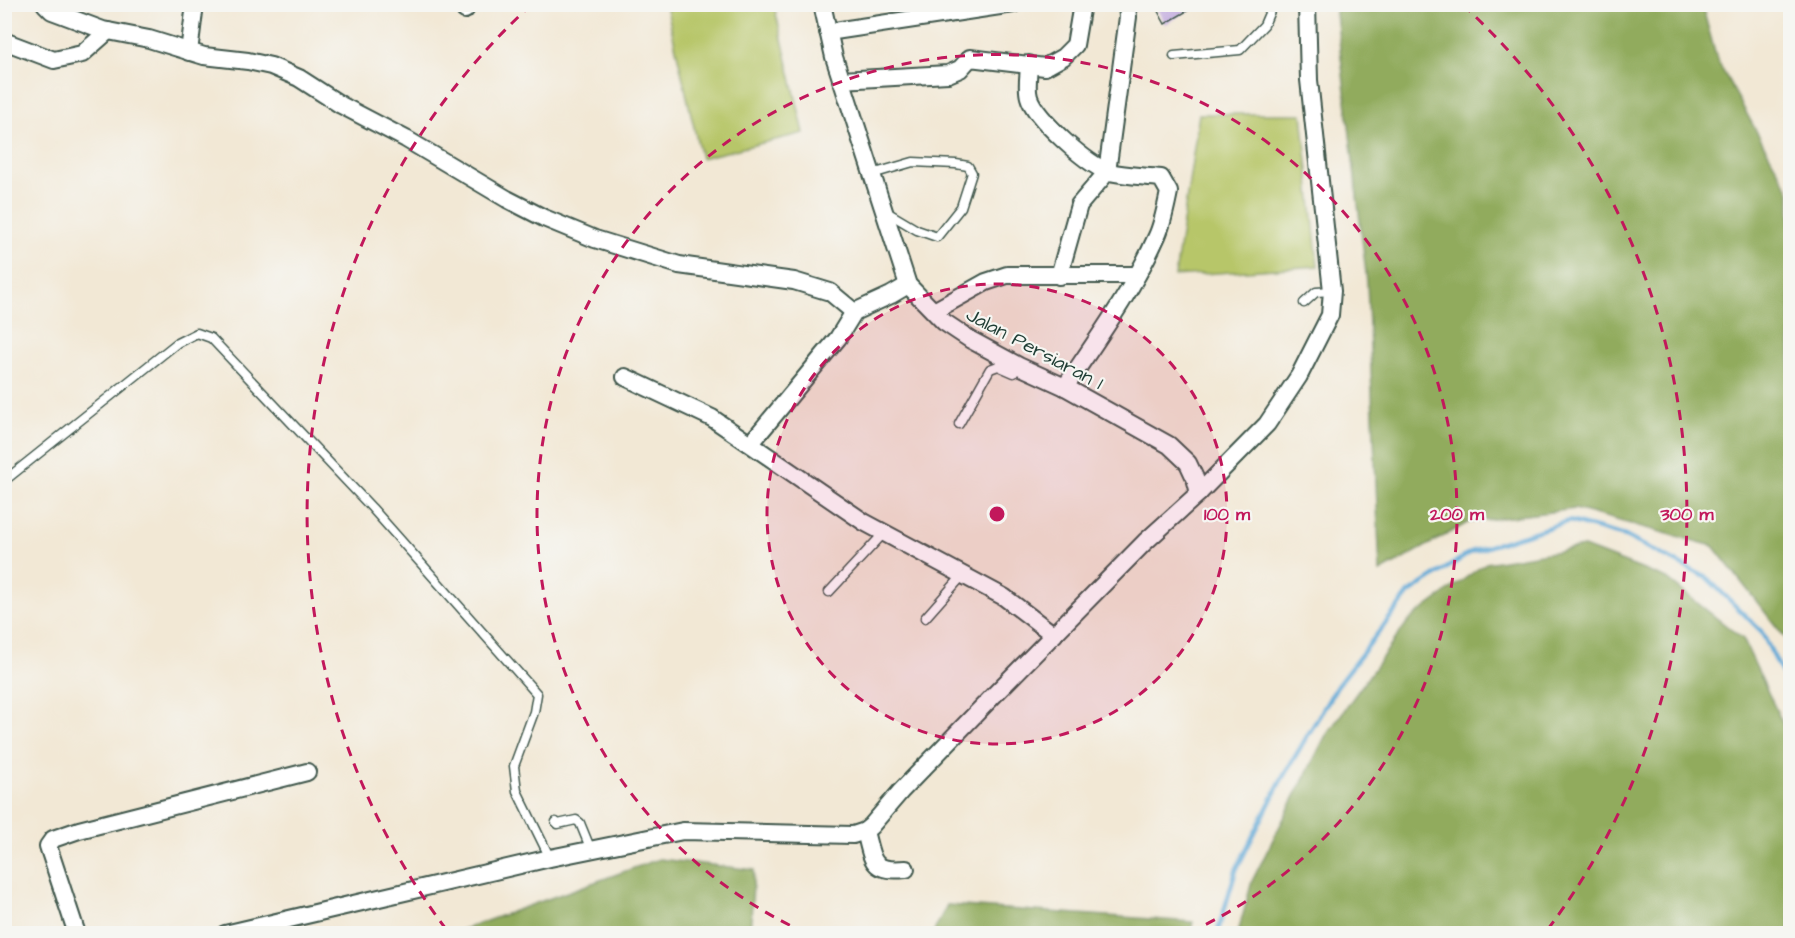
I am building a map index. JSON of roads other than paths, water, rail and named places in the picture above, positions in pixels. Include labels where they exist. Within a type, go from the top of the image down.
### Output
[{"type":"street","points":[[45,4],[52,11],[108,31],[149,39],[204,56],[271,66],[299,78],[341,105],[406,139],[507,199],[544,218],[595,239],[679,265],[803,284],[830,292],[854,312]]},
{"type":"street","points":[[189,52],[195,4]]},
{"type":"street","name":"Jalan Persiaran 1","points":[[822,4],[841,80],[908,285],[944,322],[1016,369],[1065,387],[1169,445],[1188,463],[1196,478],[1199,492]]},
{"type":"street","points":[[828,33],[1013,4]]},
{"type":"street","points":[[841,80],[948,74],[960,69],[970,58],[1045,67],[1063,57],[1075,45],[1082,4]]},
{"type":"street","points":[[1059,276],[1079,205],[1107,172],[1128,17],[1127,4]]},
{"type":"street","points":[[225,933],[550,858],[683,831],[853,835],[865,831],[993,696],[1145,542],[1267,424],[1299,376],[1330,315],[1332,291],[1309,80],[1307,4]]},
{"type":"street","points":[[4,41],[54,60],[82,54],[108,31]]},
{"type":"street","points":[[1029,64],[1028,95],[1034,110],[1043,122],[1107,172],[1161,178],[1169,192],[1158,235],[1137,275],[1117,312],[1065,387]]},
{"type":"street","points":[[934,311],[986,282],[1007,275],[1137,275]]},
{"type":"street","points":[[751,443],[838,338],[854,312],[908,285]]},
{"type":"street","points":[[625,377],[712,418],[864,522],[1004,597],[1054,635]]},
{"type":"street","points":[[76,933],[48,846],[53,839],[79,830],[307,772]]},
{"type":"street","points":[[865,831],[876,864],[882,869],[906,869]]},
{"type":"lane","points":[[1174,56],[1240,50],[1264,25],[1273,4]]},
{"type":"lane","points":[[872,174],[913,162],[968,166],[972,173],[961,207],[937,237],[917,230],[882,209]]},
{"type":"lane","points":[[1304,303],[1316,292],[1332,291]]},
{"type":"lane","points":[[4,481],[177,343],[197,333],[211,338],[372,508],[537,694],[534,712],[514,766],[517,791],[550,858]]},
{"type":"lane","points":[[959,423],[990,369],[998,366],[1016,369]]},
{"type":"lane","points":[[830,592],[884,533]]},
{"type":"lane","points":[[925,618],[963,574]]},
{"type":"lane","points":[[556,822],[558,824],[576,820],[580,823],[591,850]]},
{"type":"waterway","points":[[1217,934],[1236,870],[1280,782],[1337,686],[1409,593],[1471,552],[1569,521],[1625,536],[1707,578],[1761,631],[1790,689]]}]
